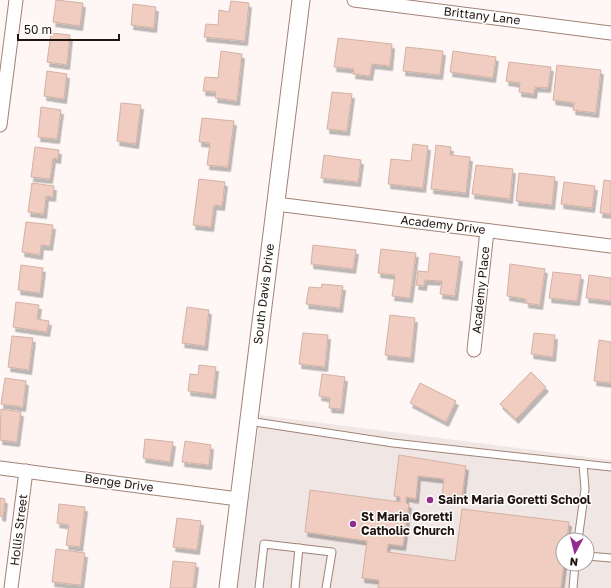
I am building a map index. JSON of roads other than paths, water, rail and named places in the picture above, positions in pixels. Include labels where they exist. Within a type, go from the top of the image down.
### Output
[{"type":"street","points":[[0,125],[16,0]]},
{"type":"street","name":"South Davis Drive","points":[[228,588],[301,0]]},
{"type":"street","name":"Brittany Lane","points":[[354,0],[611,33]]},
{"type":"street","name":"Academy Drive","points":[[276,204],[611,246]]},
{"type":"street","name":"Academy Place","points":[[474,350],[487,231]]},
{"type":"street","name":"Benge Drive","points":[[0,468],[238,499]]},
{"type":"street","name":"Hollis Street","points":[[11,588],[26,471]]},
{"type":"lane","points":[[248,421],[393,443],[611,467]]},
{"type":"lane","points":[[579,532],[585,489],[583,464]]},
{"type":"lane","points":[[259,588],[264,544],[332,552],[326,588]]},
{"type":"lane","points":[[295,588],[299,548]]},
{"type":"lane","points":[[595,557],[611,558]]},
{"type":"lane","points":[[572,588],[575,572]]},
{"type":"place","name":"Saint Maria Goretti School","points":[[430,500]]},
{"type":"place","name":"St Maria Goretti Catholic Church","points":[[353,524]]}]
